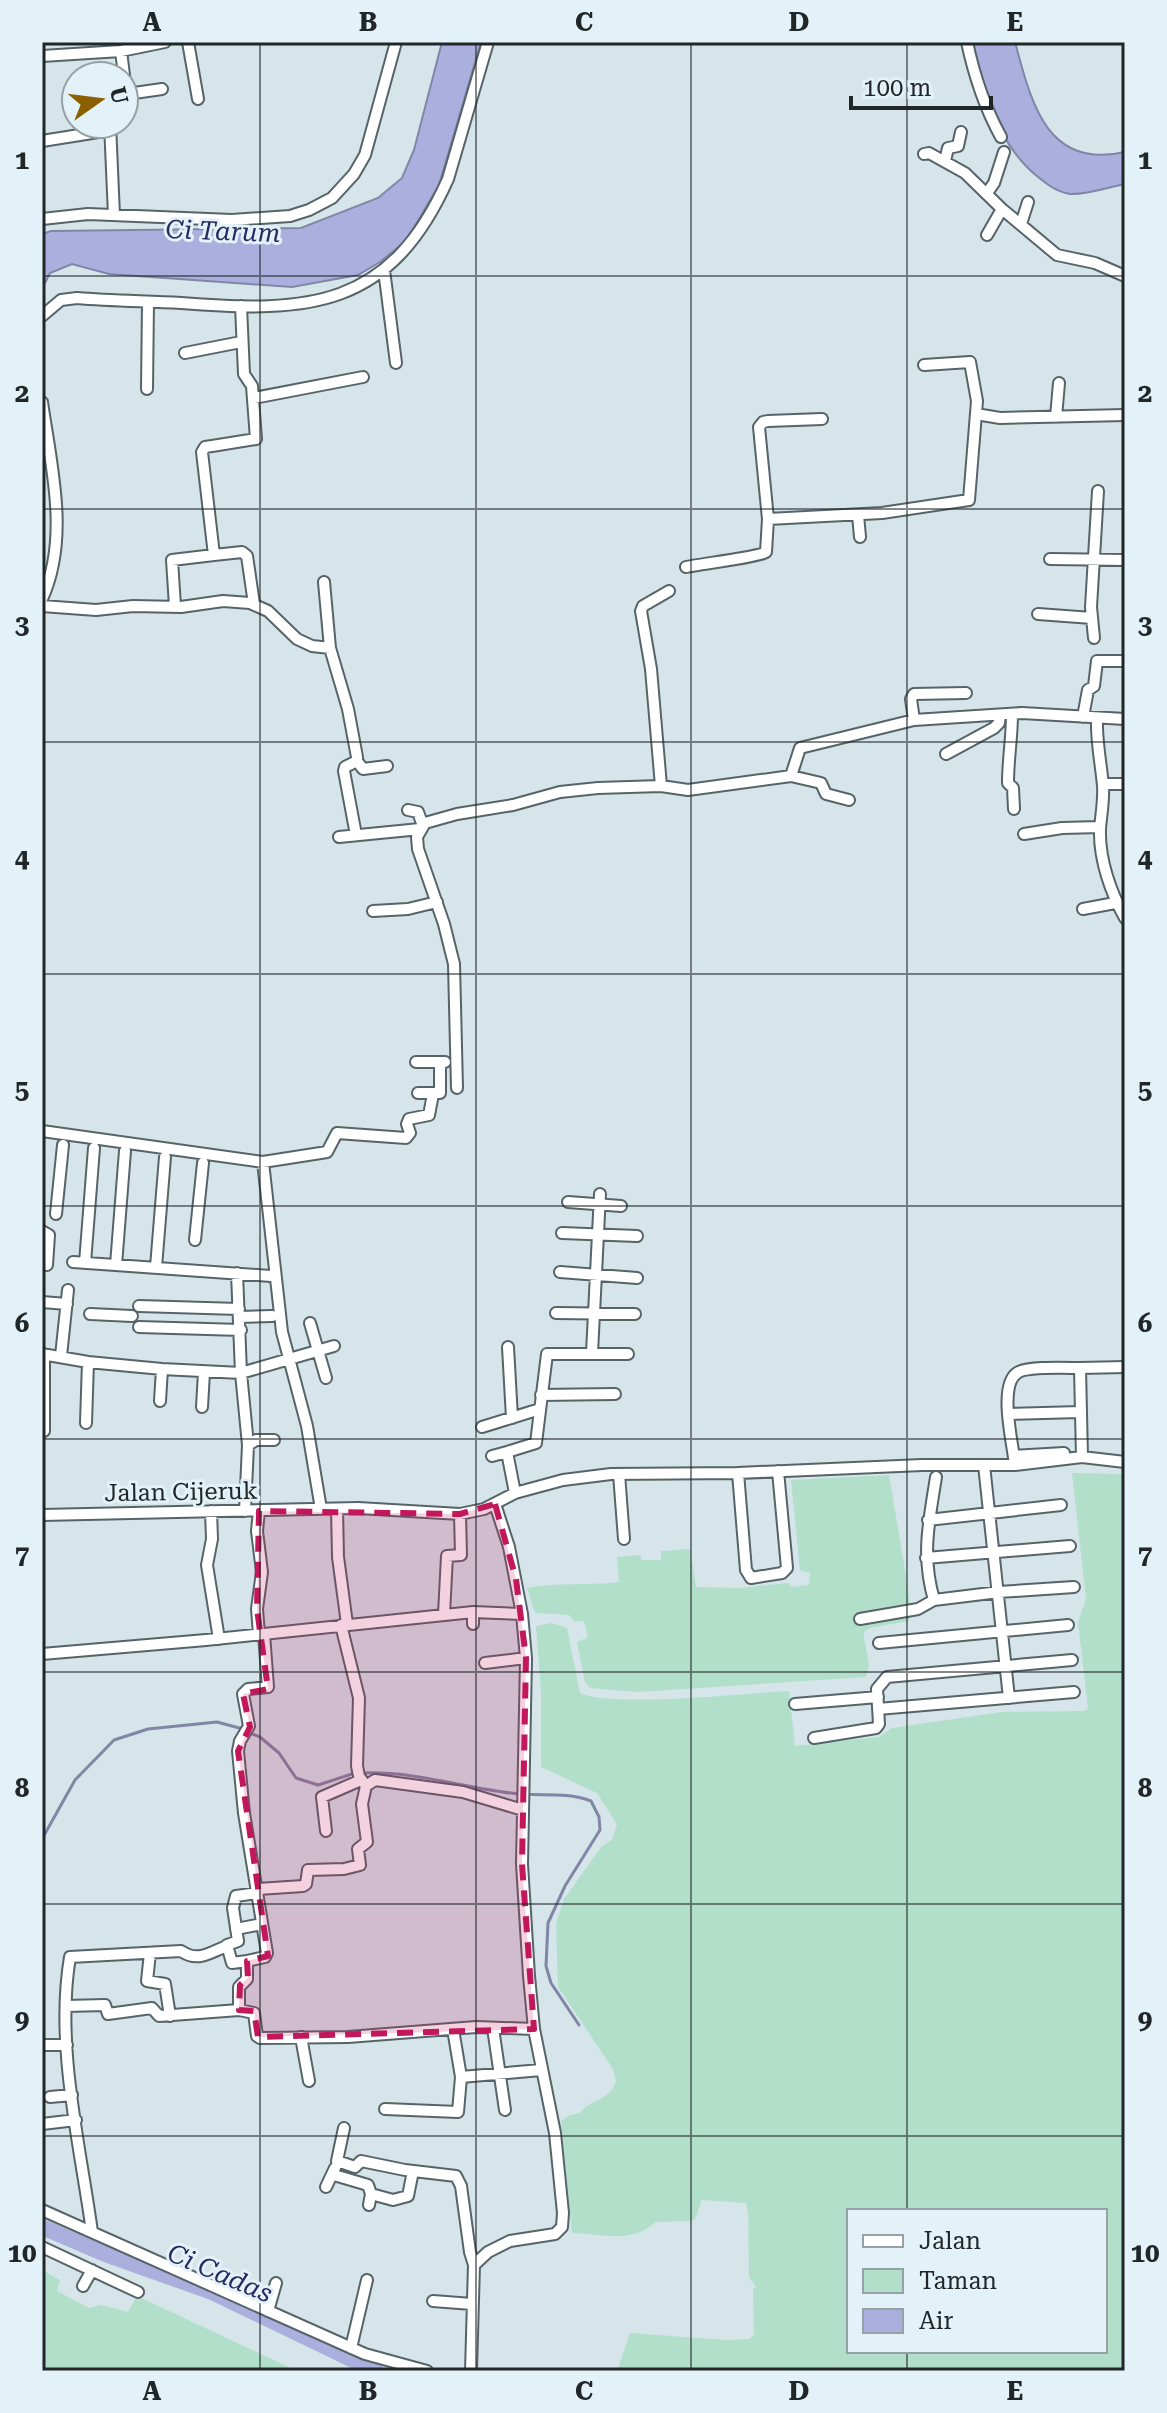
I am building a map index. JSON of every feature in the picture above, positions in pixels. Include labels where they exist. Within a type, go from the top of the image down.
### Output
[{"type":"street","points":[[42,56],[108,47],[121,51],[165,42]]},
{"type":"street","points":[[188,42],[198,99]]},
{"type":"street","points":[[42,219],[61,215],[114,215],[232,220],[290,216],[309,210],[332,198],[354,174],[365,155],[396,42]]},
{"type":"street","points":[[42,316],[52,305],[69,299],[241,306],[314,303],[354,290],[384,270],[413,240],[430,216],[444,188],[488,42]]},
{"type":"street","points":[[967,42],[975,75],[1001,137]]},
{"type":"street","points":[[121,51],[122,60]]},
{"type":"street","points":[[140,92],[162,89]]},
{"type":"street","points":[[945,161],[948,148],[958,146],[961,132]]},
{"type":"street","points":[[111,140],[114,215]]},
{"type":"street","points":[[987,193],[994,183],[1004,152]]},
{"type":"street","points":[[924,154],[929,153],[966,169],[1002,209],[1057,255],[1095,263],[1125,276]]},
{"type":"street","points":[[1021,224],[1028,202]]},
{"type":"street","points":[[987,235],[1002,209]]},
{"type":"street","points":[[384,270],[396,363]]},
{"type":"street","points":[[147,389],[148,302]]},
{"type":"street","points":[[214,555],[202,452],[205,447],[255,440],[252,386],[244,374],[241,306]]},
{"type":"street","points":[[185,353],[241,342]]},
{"type":"street","points":[[768,519],[858,515],[969,500],[977,401],[970,362],[924,365]]},
{"type":"street","points":[[254,398],[363,377]]},
{"type":"street","points":[[1056,417],[1059,383]]},
{"type":"street","points":[[42,402],[55,498],[56,540],[42,599]]},
{"type":"street","points":[[976,414],[1000,418],[1125,415]]},
{"type":"street","points":[[686,567],[766,552],[768,519],[759,427],[768,421],[822,419]]},
{"type":"street","points":[[1094,638],[1092,618],[1098,491]]},
{"type":"street","points":[[858,515],[860,537]]},
{"type":"street","points":[[175,606],[172,560],[242,552],[247,556],[254,604]]},
{"type":"street","points":[[1050,559],[1125,560]]},
{"type":"street","points":[[324,582],[330,648],[348,709],[357,761],[363,769],[387,766]]},
{"type":"street","points":[[661,786],[651,669],[641,611],[643,606],[669,591]]},
{"type":"street","points":[[42,606],[96,610],[223,601],[254,604],[268,611],[297,639],[312,646],[330,648]]},
{"type":"street","points":[[1038,614],[1092,618]]},
{"type":"street","points":[[1083,717],[1088,690],[1097,678],[1097,661],[1125,661]]},
{"type":"street","points":[[914,720],[911,701],[914,694],[966,693]]},
{"type":"street","points":[[791,776],[802,747],[914,720],[1012,714],[1125,719]]},
{"type":"street","points":[[1012,714],[1008,783],[1013,788],[1014,809]]},
{"type":"street","points":[[946,754],[994,728],[999,723],[1000,715]]},
{"type":"street","points":[[1097,718],[1099,770],[1103,784],[1100,827],[1104,865],[1115,903],[1125,918]]},
{"type":"street","points":[[356,835],[344,771],[345,767],[357,761]]},
{"type":"street","points":[[339,837],[422,827],[457,814],[513,805],[560,792],[661,786],[688,790],[791,776],[818,782],[828,795],[849,800]]},
{"type":"street","points":[[1103,784],[1125,784]]},
{"type":"street","points":[[408,810],[418,812],[422,827],[417,837],[418,849],[454,964],[457,1088]]},
{"type":"street","points":[[1024,834],[1062,828],[1100,827]]},
{"type":"street","points":[[373,911],[408,909],[437,902]]},
{"type":"street","points":[[1083,909],[1115,903]]},
{"type":"street","points":[[416,1062],[455,1062]]},
{"type":"street","points":[[418,1093],[441,1091],[440,1062]]},
{"type":"street","points":[[42,1131],[263,1162],[327,1152],[337,1133],[406,1138],[410,1133],[409,1119],[429,1115],[433,1094]]},
{"type":"street","points":[[56,1214],[63,1145]]},
{"type":"street","points":[[85,1263],[94,1148]]},
{"type":"street","points":[[116,1265],[125,1151]]},
{"type":"street","points":[[156,1267],[165,1157]]},
{"type":"street","points":[[263,1162],[280,1319],[307,1426],[321,1509]]},
{"type":"street","points":[[195,1240],[203,1163]]},
{"type":"street","points":[[592,1353],[600,1199]]},
{"type":"street","points":[[568,1202],[600,1199],[621,1206]]},
{"type":"street","points":[[42,1231],[49,1235],[47,1265]]},
{"type":"street","points":[[562,1233],[637,1236]]},
{"type":"street","points":[[73,1262],[271,1276]]},
{"type":"street","points":[[560,1272],[637,1278]]},
{"type":"street","points":[[237,1273],[248,1445],[245,1511]]},
{"type":"street","points":[[61,1356],[68,1290]]},
{"type":"street","points":[[42,1302],[67,1304]]},
{"type":"street","points":[[139,1306],[272,1316]]},
{"type":"street","points":[[556,1313],[635,1314]]},
{"type":"street","points":[[90,1314],[132,1316]]},
{"type":"street","points":[[310,1323],[326,1378]]},
{"type":"street","points":[[139,1327],[241,1330]]},
{"type":"street","points":[[43,1426],[43,1354],[88,1362],[241,1373],[334,1346]]},
{"type":"street","points":[[508,1347],[512,1418]]},
{"type":"street","points":[[492,1456],[534,1445],[547,1354],[628,1354]]},
{"type":"street","points":[[86,1423],[88,1362]]},
{"type":"street","points":[[1014,1461],[1006,1391],[1017,1372],[1125,1367]]},
{"type":"street","points":[[1080,1368],[1082,1454]]},
{"type":"street","points":[[160,1401],[162,1369]]},
{"type":"street","points":[[202,1407],[204,1372]]},
{"type":"street","points":[[541,1395],[615,1394]]},
{"type":"street","points":[[482,1427],[540,1409]]},
{"type":"street","points":[[1009,1414],[1080,1412]]},
{"type":"street","points":[[248,1445],[256,1440],[274,1440]]},
{"type":"street","points":[[507,1452],[515,1493]]},
{"type":"street","points":[[444,1614],[447,1556],[461,1555],[460,1514],[495,1504],[515,1493],[577,1478],[619,1474],[984,1465],[1082,1454],[1125,1462]]},
{"type":"street","points":[[984,1465],[1009,1698]]},
{"type":"street","points":[[738,1473],[746,1570],[751,1578],[782,1573],[788,1564],[778,1471]]},
{"type":"street","points":[[619,1474],[624,1539]]},
{"type":"street","points":[[934,1600],[926,1558],[928,1520],[936,1477]]},
{"type":"street","points":[[474,2265],[488,2252],[510,2241],[552,2235],[562,2227],[563,2213],[555,2133],[534,2029],[522,1864],[526,1787],[526,1658],[522,1614],[511,1558],[495,1504]]},
{"type":"street","points":[[928,1520],[1061,1505]]},
{"type":"street","name":"Jalan Cijeruk","points":[[42,1515],[321,1509],[395,1509],[460,1514]]},
{"type":"street","points":[[92,2232],[67,2045],[66,2006],[72,1956],[181,1951],[196,1957],[215,1953],[237,1942],[233,1908],[235,1897],[303,1886],[308,1870],[344,1869],[360,1865],[358,1849],[367,1842],[362,1804],[359,1698],[344,1625],[337,1509]]},
{"type":"street","points":[[211,1511],[212,1539],[207,1565],[219,1639]]},
{"type":"street","points":[[227,1946],[230,1963],[267,1955],[244,1813],[239,1745],[246,1733],[243,1694],[248,1689],[268,1687],[257,1609],[262,1572],[257,1531],[259,1511]]},
{"type":"street","points":[[926,1558],[1070,1546]]},
{"type":"street","points":[[860,1619],[918,1609],[934,1600],[1074,1587]]},
{"type":"street","points":[[473,1612],[473,1624]]},
{"type":"street","points":[[42,1654],[219,1639],[444,1614],[522,1614]]},
{"type":"street","points":[[879,1643],[1068,1625]]},
{"type":"street","points":[[485,1663],[526,1658]]},
{"type":"street","points":[[814,1738],[874,1730],[879,1724],[879,1684],[887,1677],[1072,1660]]},
{"type":"street","points":[[878,1709],[1074,1692]]},
{"type":"street","points":[[795,1704],[878,1697]]},
{"type":"street","points":[[326,1831],[322,1797],[361,1778],[463,1792],[523,1807]]},
{"type":"street","points":[[236,1929],[262,1924]]},
{"type":"street","points":[[150,1953],[147,1981],[165,1984],[170,2016]]},
{"type":"street","points":[[239,2010],[239,1987],[247,1979],[247,1961]]},
{"type":"street","points":[[66,2006],[105,2005],[108,2014],[152,2008],[159,2016],[239,2010],[254,2013],[258,2037],[348,2037],[453,2029],[534,2029]]},
{"type":"street","points":[[493,2028],[505,2110]]},
{"type":"street","points":[[385,2109],[458,2112],[461,2077],[453,2029]]},
{"type":"street","points":[[301,2037],[309,2081]]},
{"type":"street","points":[[42,2045],[67,2045]]},
{"type":"street","points":[[461,2077],[541,2070]]},
{"type":"street","points":[[50,2097],[72,2095]]},
{"type":"street","points":[[42,2124],[76,2120]]},
{"type":"street","points":[[326,2187],[334,2175],[344,2128]]},
{"type":"street","points":[[337,2161],[355,2167],[361,2161],[453,2175],[459,2179],[474,2265],[471,2371]]},
{"type":"street","points":[[334,2175],[367,2184],[370,2200],[393,2200],[408,2196],[413,2171]]},
{"type":"street","points":[[42,2210],[365,2354],[427,2371]]},
{"type":"street","points":[[42,2247],[138,2292]]},
{"type":"street","points":[[83,2286],[92,2270]]},
{"type":"street","points":[[351,2348],[367,2280]]},
{"type":"street","points":[[268,2311],[276,2283]]},
{"type":"street","points":[[433,2301],[472,2304]]},
{"type":"highlighted area","points":[[495,1504],[516,1579],[526,1658],[522,1864],[534,2029],[258,2037],[254,2011],[239,2010],[240,1985],[248,1978],[247,1961],[268,1956],[238,1751],[250,1727],[243,1694],[268,1689],[257,1609],[259,1511],[460,1514]]},
{"type":"green space","points":[[1072,1473],[1125,1474],[1125,2371],[617,2371],[630,2333],[750,2339],[754,2334],[753,2290],[756,2287],[749,2277],[748,2212],[746,2203],[702,2200],[692,2221],[656,2222],[647,2229],[627,2235],[572,2233],[561,2121],[604,2097],[616,2081],[613,2069],[558,1987],[556,1924],[564,1899],[602,1846],[612,1840],[617,1824],[597,1793],[541,1767],[541,1692],[536,1626],[551,1623],[567,1628],[580,1693],[596,1697],[648,1699],[789,1691],[795,1746],[879,1737],[892,1728],[1002,1712],[1084,1711],[1088,1709],[1078,1622],[1086,1599]]},
{"type":"green space","points":[[889,1475],[911,1616],[909,1621],[870,1628],[864,1632],[868,1661],[865,1677],[638,1692],[590,1688],[585,1682],[577,1642],[588,1637],[584,1621],[575,1622],[569,1615],[537,1613],[534,1610],[527,1588],[619,1582],[617,1557],[640,1555],[642,1560],[661,1560],[661,1551],[690,1549],[696,1587],[809,1585],[810,1573],[800,1570],[791,1480]]},
{"type":"green space","points":[[42,2270],[60,2280],[57,2291],[89,2308],[101,2305],[128,2312],[137,2296],[297,2371],[42,2371]]},
{"type":"water","name":"Ci Tarum","points":[[442,42],[481,42],[439,185],[406,241],[380,262],[358,275],[292,287],[109,274],[72,264],[50,273],[42,289],[42,234],[51,231],[301,228],[378,198],[402,178],[414,150]]},
{"type":"water","points":[[972,42],[1015,42],[1028,87],[1046,126],[1060,141],[1077,151],[1098,155],[1125,152],[1125,184],[1070,194],[1057,190],[1038,177],[1012,149],[993,116],[980,79]]},
{"type":"waterway","points":[[42,1839],[75,1780],[114,1740],[148,1729],[217,1722],[243,1729]]},
{"type":"waterway","points":[[250,1733],[279,1753],[296,1778],[318,1785],[355,1773]]},
{"type":"waterway","points":[[363,1773],[400,1774],[511,1793],[571,1796],[591,1801],[599,1817],[600,1830],[565,1886],[548,1923],[546,1966],[551,1983],[579,2025]]},
{"type":"waterway","name":"Ci Cadas","points":[[42,2227],[105,2254],[212,2292],[376,2371]]}]
